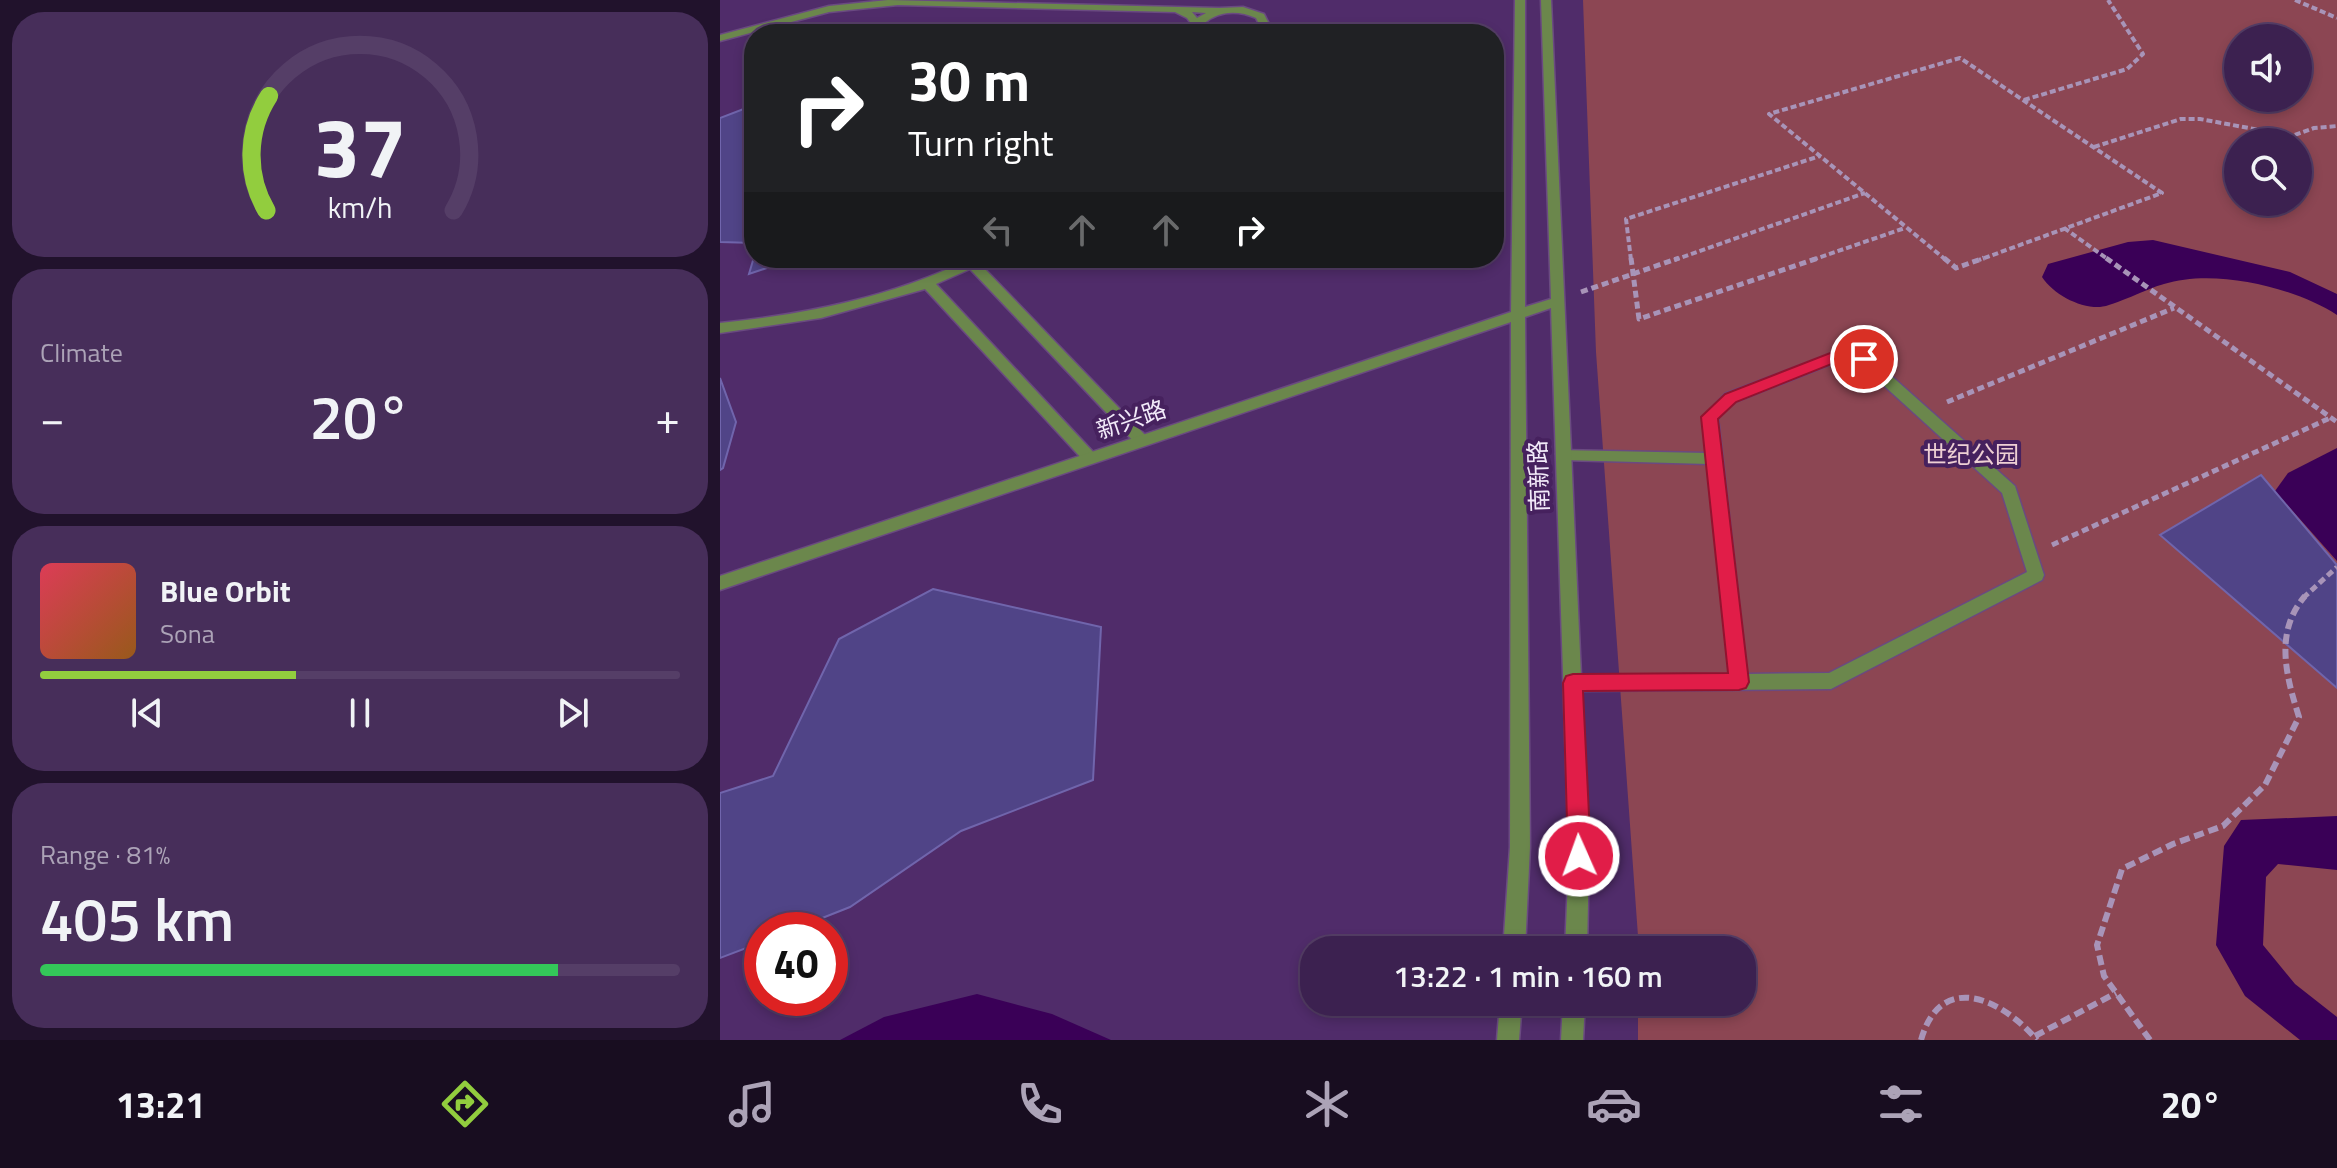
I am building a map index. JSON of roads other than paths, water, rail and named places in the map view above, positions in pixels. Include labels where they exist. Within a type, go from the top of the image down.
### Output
[{"type":"street","name":"南新路","points":[[1515,936],[1520,847],[1520,0]]},
{"type":"street","name":"南新路","points":[[1546,0],[1579,856],[1576,936]]},
{"type":"street","points":[[773,24],[829,9],[898,2],[1237,10],[1260,16],[1264,24]]},
{"type":"street","points":[[1177,9],[1191,16],[1193,24]]},
{"type":"street","points":[[1200,24],[1208,15],[1237,10]]},
{"type":"street","points":[[720,38],[744,32]]},
{"type":"street","points":[[720,328],[798,318],[890,296],[928,284],[962,268]]},
{"type":"street","points":[[983,268],[1141,440]]},
{"type":"street","points":[[928,284],[1090,458]]},
{"type":"street","name":"新兴路","points":[[720,583],[1558,301]]},
{"type":"street","points":[[1573,683],[1739,682],[1831,681],[2036,575],[2009,490],[1864,359],[1843,354],[1730,398],[1710,417],[1739,682]]},
{"type":"street","points":[[1564,454],[1715,459]]},
{"type":"street","points":[[1508,1040],[1510,1016]]},
{"type":"street","points":[[1572,1040],[1573,1016]]},
{"type":"park label","name":"世纪公园","points":[[1971,454]]}]
